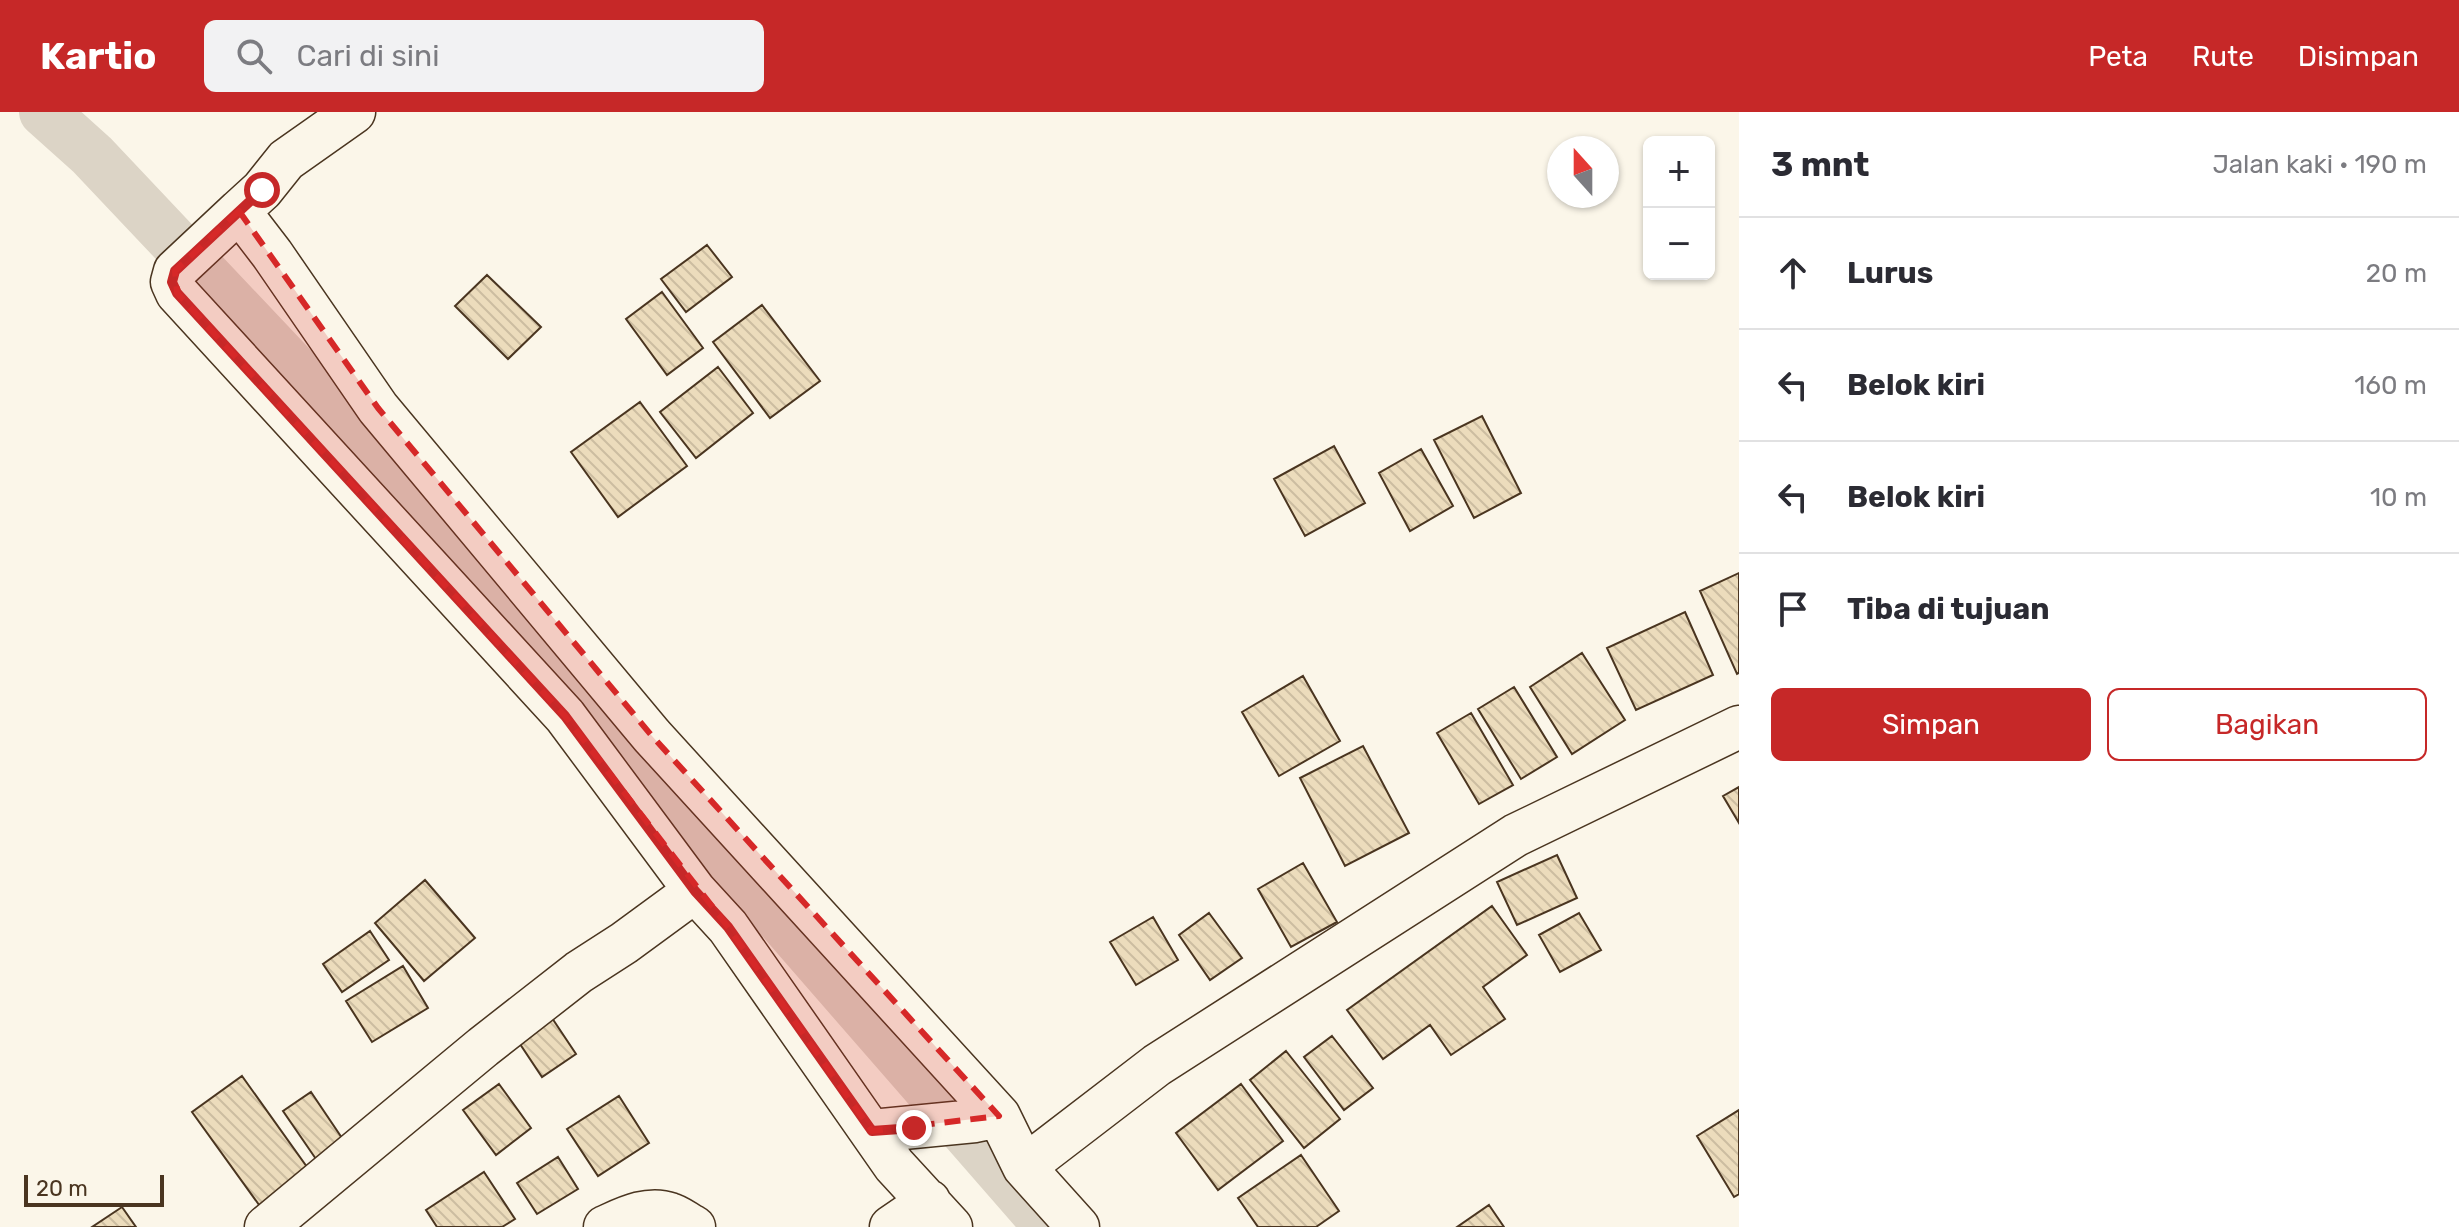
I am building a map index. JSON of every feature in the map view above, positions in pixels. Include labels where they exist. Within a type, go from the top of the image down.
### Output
[{"type":"street","points":[[354,112],[286,160],[262,190],[175,271],[172,282],[177,293],[565,716],[695,891],[728,927],[894,1165],[940,1214],[891,1227]]},
{"type":"street","points":[[232,218],[272,254],[378,408],[652,736],[1078,1227]]},
{"type":"street","points":[[1024,1167],[1157,1065],[1516,835],[1739,727]]},
{"type":"street","points":[[266,1227],[483,1047],[579,972],[695,891]]},
{"type":"street","points":[[872,1131],[987,1119]]},
{"type":"street","points":[[605,1227],[633,1214],[648,1212],[669,1213],[694,1227]]},
{"type":"highlighted area","points":[[239,211],[378,408],[652,736],[999,1116],[872,1131],[728,927],[565,716],[177,293],[175,271]]},
{"type":"building","points":[[707,245],[732,277],[686,312],[661,279]]},
{"type":"building","points":[[487,275],[541,327],[508,359],[455,306]]},
{"type":"building","points":[[662,292],[703,348],[667,375],[626,319]]},
{"type":"building","points":[[762,305],[820,381],[770,418],[713,342]]},
{"type":"building","points":[[718,367],[753,413],[696,458],[660,412]]},
{"type":"building","points":[[640,402],[687,466],[618,517],[571,452]]},
{"type":"building","points":[[1482,416],[1521,493],[1474,518],[1434,440]]},
{"type":"building","points":[[1334,446],[1365,503],[1305,536],[1274,479]]},
{"type":"building","points":[[1421,449],[1453,506],[1410,531],[1379,473]]},
{"type":"building","points":[[1739,573],[1739,673],[1737,674],[1700,591]]},
{"type":"building","points":[[1685,612],[1713,675],[1636,710],[1607,648]]},
{"type":"building","points":[[1582,653],[1625,720],[1572,754],[1530,687]]},
{"type":"building","points":[[1303,676],[1340,741],[1279,776],[1242,712]]},
{"type":"building","points":[[1514,687],[1557,757],[1521,779],[1478,709]]},
{"type":"building","points":[[1471,713],[1513,785],[1479,804],[1437,733]]},
{"type":"building","points":[[1363,746],[1409,833],[1345,866],[1300,778]]},
{"type":"building","points":[[1739,787],[1739,823],[1723,796]]},
{"type":"building","points":[[1557,855],[1577,898],[1517,925],[1497,882]]},
{"type":"building","points":[[1303,863],[1337,922],[1291,947],[1258,889]]},
{"type":"building","points":[[425,880],[475,938],[424,981],[375,923]]},
{"type":"building","points":[[1492,906],[1527,955],[1483,987],[1505,1019],[1451,1055],[1430,1025],[1383,1059],[1347,1010]]},
{"type":"building","points":[[1209,913],[1242,958],[1210,980],[1179,935]]},
{"type":"building","points":[[1579,913],[1601,950],[1560,972],[1539,935]]},
{"type":"building","points":[[1153,917],[1178,960],[1136,985],[1110,942]]},
{"type":"building","points":[[370,931],[389,960],[342,992],[323,964]]},
{"type":"building","points":[[403,966],[428,1008],[372,1042],[346,1001]]},
{"type":"building","points":[[552,1018],[576,1054],[542,1077],[518,1041]]},
{"type":"building","points":[[1332,1036],[1373,1088],[1344,1110],[1304,1057]]},
{"type":"building","points":[[1286,1051],[1340,1119],[1304,1148],[1250,1080]]},
{"type":"building","points":[[242,1076],[312,1174],[262,1209],[192,1112]]},
{"type":"building","points":[[499,1084],[531,1128],[496,1155],[463,1110]]},
{"type":"building","points":[[1241,1084],[1283,1141],[1218,1190],[1176,1133]]},
{"type":"building","points":[[311,1092],[346,1144],[318,1162],[283,1111]]},
{"type":"building","points":[[619,1096],[649,1143],[598,1176],[567,1129]]},
{"type":"building","points":[[1739,1110],[1739,1194],[1734,1197],[1697,1136]]},
{"type":"building","points":[[1301,1155],[1339,1211],[1316,1227],[1258,1227],[1238,1198]]},
{"type":"building","points":[[558,1157],[578,1189],[537,1214],[517,1183]]},
{"type":"building","points":[[484,1172],[515,1219],[502,1227],[437,1227],[426,1210]]},
{"type":"building","points":[[1489,1205],[1504,1227],[1457,1227]]},
{"type":"building","points":[[122,1207],[136,1227],[92,1227]]},
{"type":"waterway","points":[[44,112],[92,155],[382,462],[1049,1227]]},
{"type":"route","points":[[262,190],[175,271],[172,282],[177,293],[565,716],[695,891],[728,927],[872,1131],[914,1128]]}]
